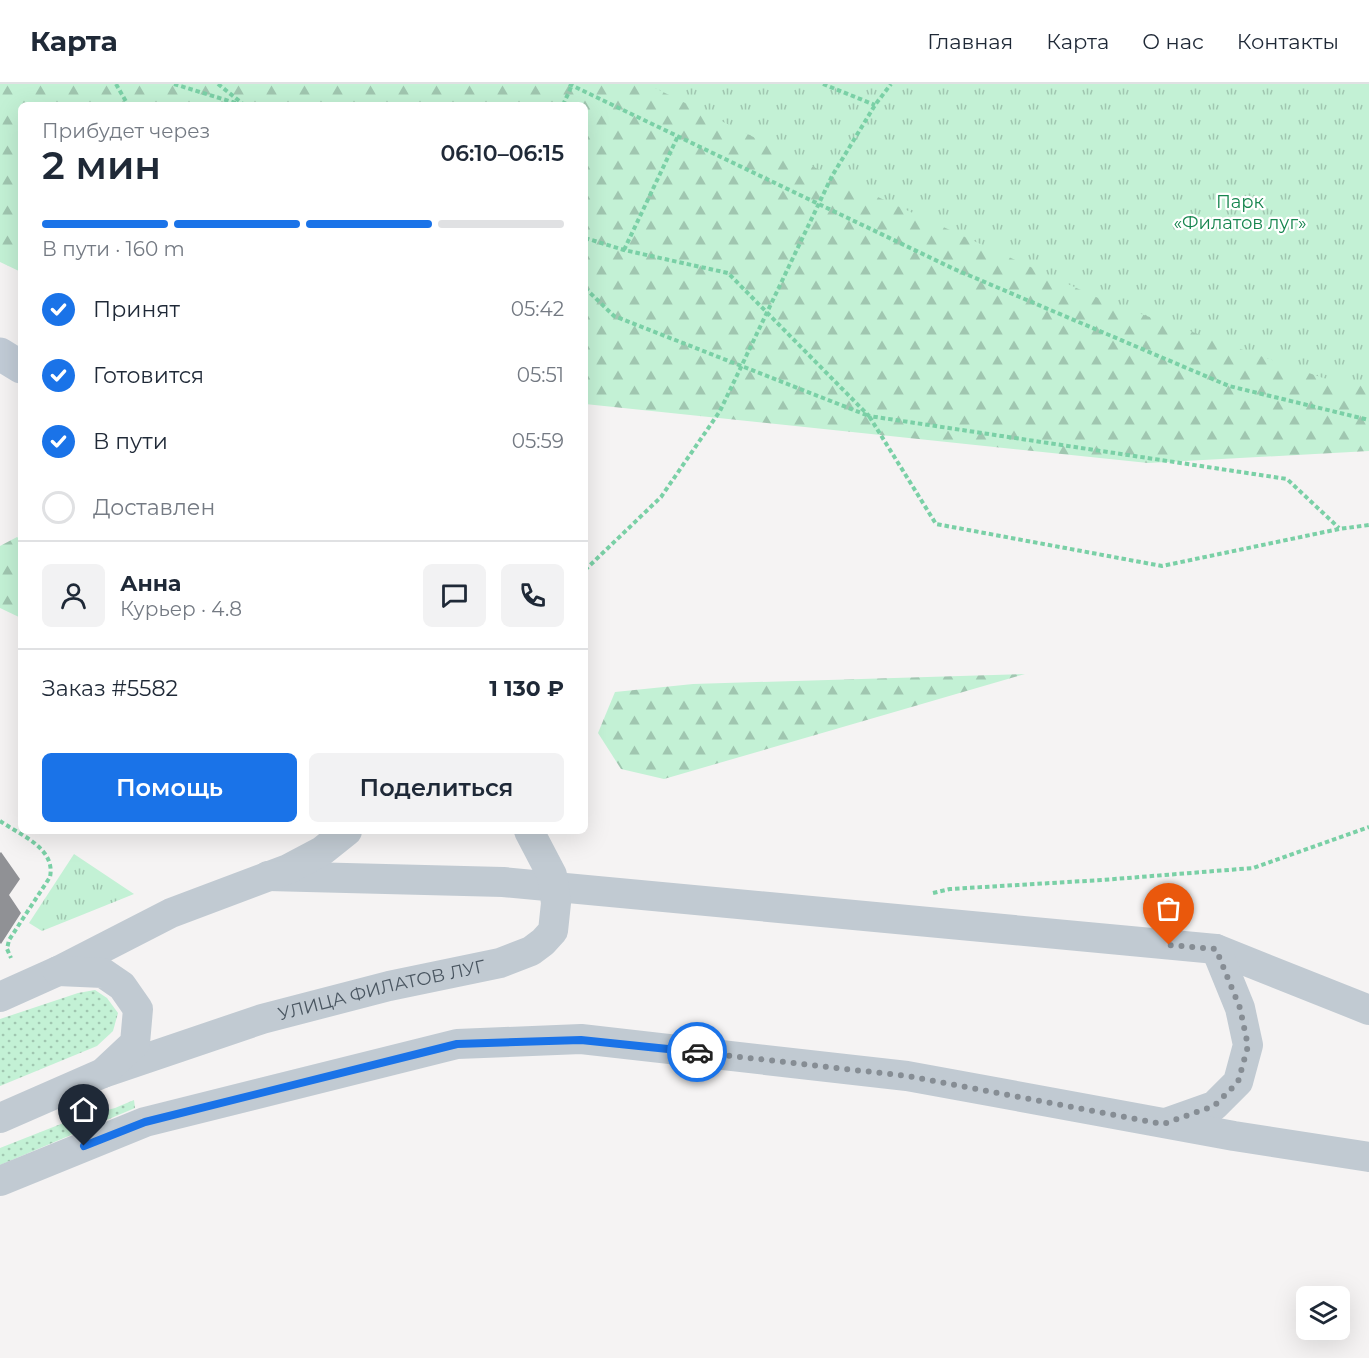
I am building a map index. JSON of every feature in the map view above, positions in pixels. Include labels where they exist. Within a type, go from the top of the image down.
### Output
[{"type":"street","points":[[0,354],[18,364]]},
{"type":"street","points":[[0,997],[58,971],[171,913],[288,869],[322,851],[343,834]]},
{"type":"street","name":"УЛИЦА ФИЛАТОВ ЛУГ","points":[[103,1072],[262,1019],[389,986],[500,963],[531,951],[553,931],[556,903],[552,875],[531,834]]},
{"type":"street","points":[[268,876],[503,882],[1216,949],[1369,1010]]},
{"type":"street","points":[[1163,1124],[1214,1106],[1238,1082],[1248,1046],[1240,1008],[1216,949]]},
{"type":"street","points":[[0,1118],[103,1072],[135,1043],[138,1009],[122,986],[103,973],[58,971]]},
{"type":"street","points":[[0,1180],[145,1122],[457,1044],[581,1040],[896,1074],[1163,1124],[1369,1157]]},
{"type":"path","points":[[116,84],[126,102]]},
{"type":"path","points":[[174,84],[233,102]]},
{"type":"path","points":[[218,84],[239,102]]},
{"type":"path","points":[[823,84],[874,105]]},
{"type":"path","points":[[588,567],[661,497],[720,411],[832,176],[874,105],[891,84]]},
{"type":"path","points":[[564,102],[571,85],[954,268],[1229,386],[1369,420]]},
{"type":"path","points":[[624,250],[678,136]]},
{"type":"path","points":[[588,239],[624,250],[728,273],[869,416],[936,524],[1162,566],[1339,528],[1369,525]]},
{"type":"path","points":[[588,291],[614,316],[869,416],[1287,479],[1339,528]]},
{"type":"path","points":[[0,821],[18,833]]},
{"type":"path","points":[[928,895],[950,889],[1253,868],[1369,827]]},
{"type":"path","points":[[11,958],[7,949],[9,940],[50,877],[51,869],[50,861],[40,847],[20,834]]},
{"type":"green space","points":[[0,84],[1369,84],[1369,451],[1148,463],[588,404],[588,102],[18,102],[18,271],[0,262]]},
{"type":"green space","name":"Парк «Филатов луг»","points":[[647,84],[1369,84],[1369,387],[1323,378],[1107,302],[832,176]]},
{"type":"green space","points":[[18,538],[18,617],[0,608],[0,546]]},
{"type":"green space","points":[[1025,674],[664,779],[621,769],[598,733],[615,692],[693,684]]},
{"type":"green space","points":[[74,854],[134,894],[42,931],[29,923]]},
{"type":"green space","points":[[95,990],[107,998],[118,1013],[113,1031],[97,1046],[0,1086],[0,1019],[78,993]]},
{"type":"green space","points":[[134,1100],[135,1108],[0,1165],[0,1148],[71,1120],[115,1108]]},
{"type":"way so far","points":[[697,1052],[907,1076],[1163,1124],[1214,1106],[1238,1082],[1248,1046],[1240,1008],[1216,949],[1169,945]]},
{"type":"route","points":[[84,1146],[145,1122],[457,1044],[581,1040],[697,1052]]}]
